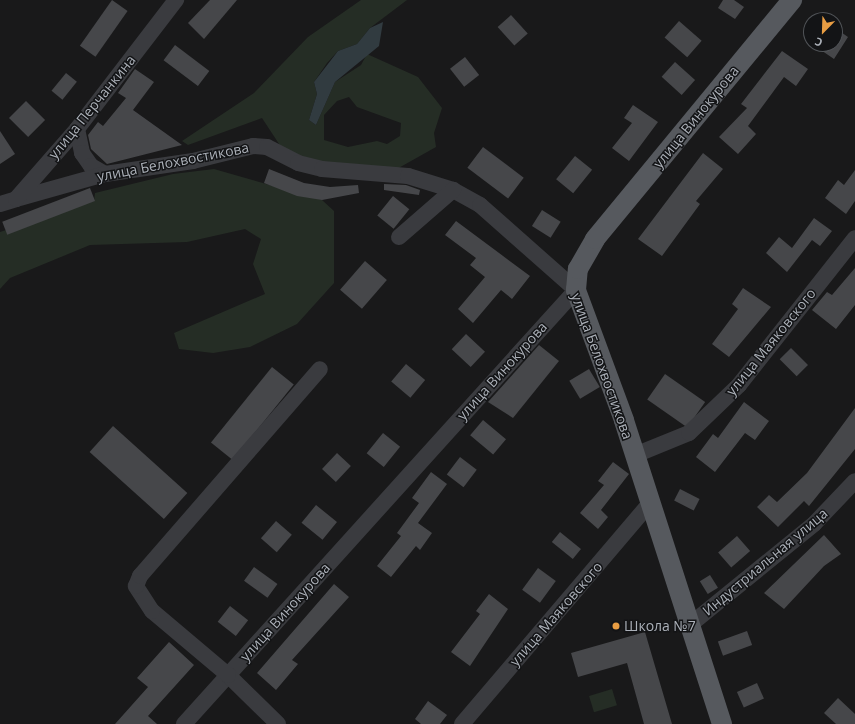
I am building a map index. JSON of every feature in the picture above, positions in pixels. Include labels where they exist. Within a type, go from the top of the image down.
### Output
[{"type":"main road","name":"улица Винокурова","points":[[576,290],[578,269],[596,239],[792,0]]},
{"type":"main road","name":"улица Белохвостикова","points":[[576,290],[635,455],[691,624],[722,724]]},
{"type":"street","name":"улица Перчанкина","points":[[16,199],[77,129],[176,0]]},
{"type":"street","points":[[77,129],[82,153],[90,166],[105,174]]},
{"type":"street","name":"улица Белохвостикова","points":[[16,199],[105,174],[193,160],[253,146],[267,147],[298,163],[322,169],[408,176],[452,190],[480,205],[576,290]]},
{"type":"street","points":[[399,237],[452,190]]},
{"type":"street","points":[[0,204],[16,199]]},
{"type":"street","name":"улица Маяковского","points":[[635,455],[689,433],[739,385],[855,238]]},
{"type":"street","name":"улица Винокурова","points":[[184,724],[576,290]]},
{"type":"street","points":[[278,724],[228,675],[152,611],[136,586],[140,576],[320,369]]},
{"type":"street","name":"Индустриальная улица","points":[[691,624],[814,524],[855,481]]},
{"type":"street","name":"улица Маяковского","points":[[462,724],[650,503]]},
{"type":"shaded area","points":[[361,0],[407,0],[370,28],[357,44],[338,51],[327,63],[314,82],[317,94],[309,120],[316,125],[335,82],[361,65],[367,54],[418,77],[442,108],[434,133],[436,147],[395,170],[313,161],[281,147],[262,118],[188,145],[182,141],[254,93],[308,37]],"holes":[[[349,97],[357,107],[401,123],[400,136],[387,144],[377,141],[348,147],[324,140],[324,115],[337,101]]]},
{"type":"shaded area","points":[[383,22],[379,46],[335,82],[316,125],[309,120],[317,94],[314,82],[338,51],[357,44],[370,28]]},
{"type":"shaded area","points":[[214,169],[322,200],[334,211],[334,283],[297,324],[250,347],[213,353],[179,349],[174,333],[265,294],[253,264],[261,239],[245,229],[187,242],[90,245],[10,278],[0,289],[0,232],[94,201],[95,193],[173,174]]},
{"type":"shaded area","points":[[612,689],[617,705],[594,712],[589,696]]},
{"type":"building","points":[[112,0],[128,11],[95,57],[80,46]]},
{"type":"building","points":[[210,0],[237,0],[204,39],[188,23]]},
{"type":"building","points":[[723,0],[734,0],[744,7],[735,19],[718,8]]},
{"type":"building","points":[[511,15],[528,34],[514,46],[498,27]]},
{"type":"building","points":[[679,21],[702,41],[687,57],[665,38]]},
{"type":"building","points":[[843,34],[848,37],[843,45]]},
{"type":"building","points":[[175,45],[209,71],[198,86],[164,60]]},
{"type":"building","points":[[782,51],[808,69],[796,86],[784,77],[748,126],[756,134],[738,154],[719,137],[747,108],[741,104]]},
{"type":"building","points":[[824,52],[838,52],[834,59]]},
{"type":"building","points":[[465,57],[479,75],[464,87],[450,69]]},
{"type":"building","points":[[675,62],[695,80],[682,95],[662,77]]},
{"type":"building","points":[[135,69],[154,82],[133,110],[182,145],[107,164],[91,149],[88,135],[98,122],[103,126],[126,98],[118,93]]},
{"type":"building","points":[[66,73],[77,82],[62,100],[52,91]]},
{"type":"building","points":[[26,101],[45,120],[28,137],[9,118]]},
{"type":"building","points":[[633,105],[658,122],[629,161],[612,148],[632,123],[624,118]]},
{"type":"building","points":[[0,131],[15,154],[0,164]]},
{"type":"building","points":[[483,147],[524,178],[508,198],[467,168]]},
{"type":"building","points":[[703,153],[723,169],[696,201],[700,204],[662,256],[638,239]]},
{"type":"building","points":[[575,156],[592,170],[573,193],[556,179]]},
{"type":"building","points":[[269,169],[304,183],[330,187],[358,185],[359,193],[322,200],[297,196],[264,183]]},
{"type":"building","points":[[855,170],[855,201],[846,214],[825,198],[838,180],[844,185]]},
{"type":"building","points":[[384,184],[406,185],[420,190],[419,195],[384,190]]},
{"type":"building","points":[[90,188],[95,201],[7,235],[2,222]]},
{"type":"building","points":[[393,196],[409,209],[394,229],[377,215]]},
{"type":"building","points":[[542,210],[561,222],[551,238],[532,226]]},
{"type":"building","points":[[814,218],[832,231],[820,246],[812,240],[787,272],[766,253],[779,237],[792,248]]},
{"type":"building","points":[[456,221],[530,276],[512,299],[501,290],[473,323],[458,309],[485,277],[470,265],[476,258],[445,235]]},
{"type":"building","points":[[365,261],[387,280],[362,309],[340,290]]},
{"type":"building","points":[[855,268],[855,305],[836,329],[812,310],[827,292],[832,295]]},
{"type":"building","points":[[743,288],[771,307],[729,357],[712,344],[738,309],[732,304]]},
{"type":"building","points":[[466,334],[485,352],[471,367],[452,349]]},
{"type":"building","points":[[539,345],[559,361],[513,418],[488,402]]},
{"type":"building","points":[[791,348],[808,365],[797,376],[780,359]]},
{"type":"building","points":[[406,364],[425,380],[410,398],[391,382]]},
{"type":"building","points":[[272,367],[294,385],[233,460],[211,442]]},
{"type":"building","points":[[589,369],[600,387],[580,399],[569,381]]},
{"type":"building","points":[[665,374],[705,402],[687,427],[647,399]]},
{"type":"building","points":[[744,402],[769,421],[755,440],[745,433],[715,472],[696,457],[713,434],[718,438]]},
{"type":"building","points":[[855,408],[855,449],[809,506],[804,501],[778,527],[757,507],[769,495],[777,502],[807,473]]},
{"type":"building","points":[[483,420],[506,439],[493,455],[470,435]]},
{"type":"building","points":[[113,426],[187,493],[164,519],[90,452]]},
{"type":"building","points":[[383,433],[400,447],[384,467],[367,453]]},
{"type":"building","points":[[337,453],[351,466],[336,482],[322,469]]},
{"type":"building","points":[[460,457],[477,470],[464,487],[447,475]]},
{"type":"building","points":[[613,462],[629,474],[601,510],[608,517],[598,529],[580,513],[604,485],[598,481]]},
{"type":"building","points":[[431,472],[447,484],[418,523],[432,533],[420,550],[416,546],[391,577],[377,566],[401,536],[397,533],[419,503],[412,498]]},
{"type":"building","points":[[680,489],[700,499],[694,511],[674,501]]},
{"type":"building","points":[[316,505],[337,522],[323,540],[302,523]]},
{"type":"building","points":[[276,521],[292,535],[277,552],[261,538]]},
{"type":"building","points":[[560,532],[581,549],[573,559],[552,542]]},
{"type":"building","points":[[824,535],[841,554],[824,566],[784,609],[764,593]]},
{"type":"building","points":[[737,536],[750,551],[731,567],[718,552]]},
{"type":"building","points":[[254,567],[277,584],[267,598],[244,581]]},
{"type":"building","points":[[538,568],[556,581],[540,603],[522,590]]},
{"type":"building","points":[[710,575],[718,588],[708,594],[700,581]]},
{"type":"building","points":[[334,584],[349,597],[292,660],[298,664],[276,690],[257,673]]},
{"type":"building","points":[[489,594],[508,609],[470,666],[451,652],[480,614],[476,611]]},
{"type":"building","points":[[230,606],[248,620],[236,636],[218,622]]},
{"type":"building","points":[[747,631],[752,645],[723,656],[718,642]]},
{"type":"building","points":[[645,632],[672,724],[644,724],[627,663],[578,677],[571,653]]},
{"type":"building","points":[[169,642],[194,665],[148,716],[157,724],[115,724],[148,687],[137,678]]},
{"type":"building","points":[[757,683],[764,699],[744,707],[737,692]]},
{"type":"building","points":[[838,698],[855,714],[855,724],[836,724],[824,713]]},
{"type":"building","points":[[428,701],[447,715],[440,724],[421,724],[415,719]]},
{"type":"place","name":"Школа №7","points":[[616,626]]}]
